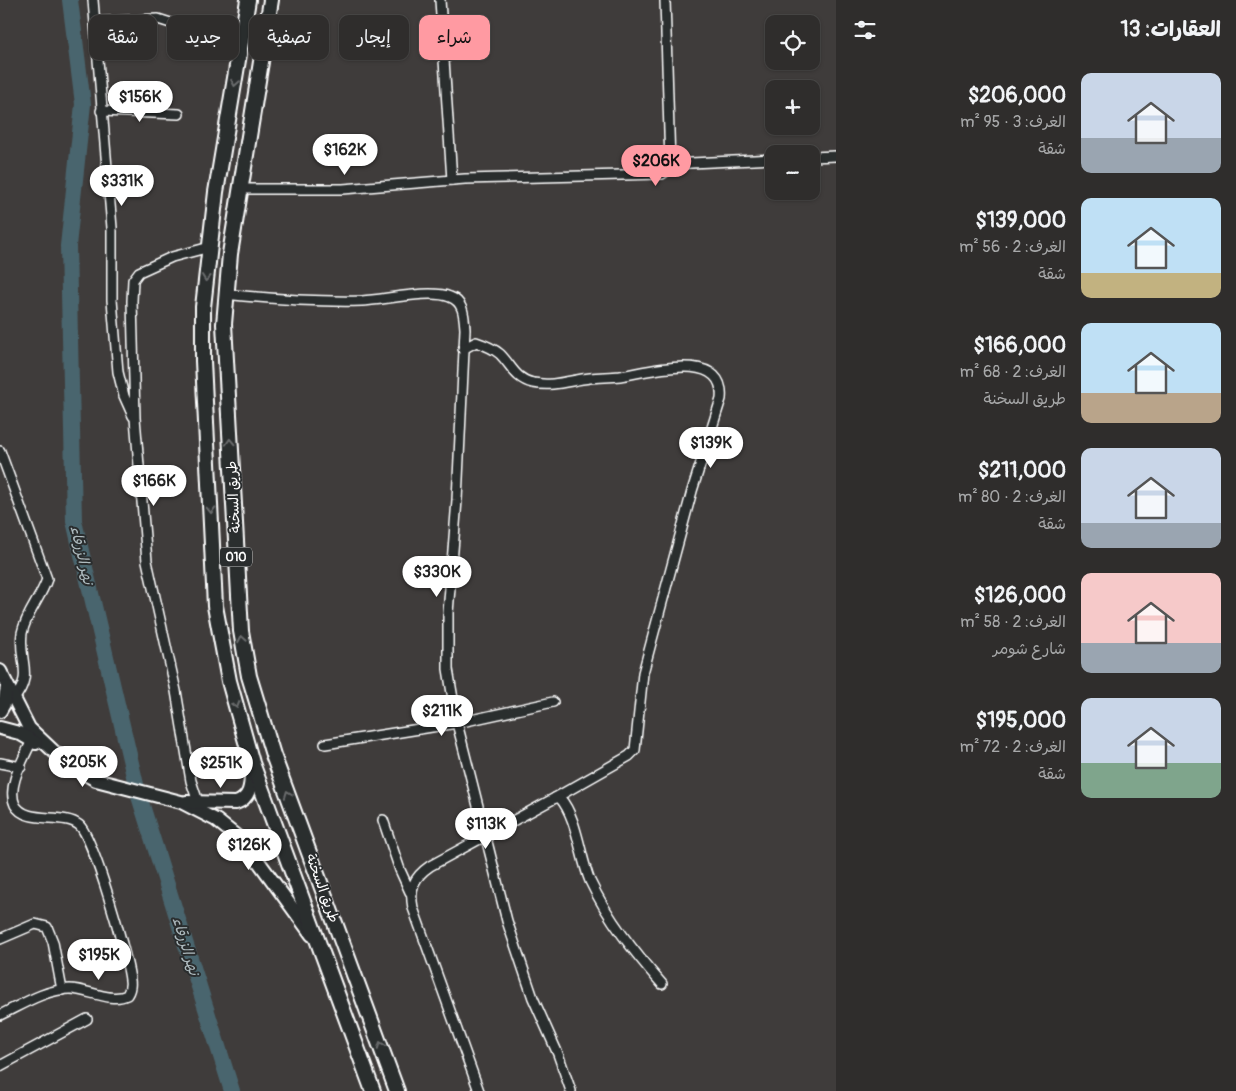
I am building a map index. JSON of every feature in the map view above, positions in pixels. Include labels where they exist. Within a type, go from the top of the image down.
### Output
[{"type":"main road","name":"طريق السخنة","points":[[248,0],[216,192],[202,336],[213,564],[220,638],[229,681],[252,763],[315,939],[373,1091]]},
{"type":"main road","name":"طريق السخنة","points":[[271,0],[225,294],[224,362],[241,631],[249,676],[260,716],[397,1091]]},
{"type":"main road","points":[[213,564],[236,562]]},
{"type":"main road","points":[[0,671],[31,734]]},
{"type":"main road","points":[[0,711],[4,704],[7,687]]},
{"type":"main road","points":[[0,722],[16,723],[65,762],[96,780],[181,802],[216,820],[246,843],[315,939]]},
{"type":"main road","points":[[0,728],[31,734]]},
{"type":"main road","points":[[181,802],[236,803],[243,800],[250,791],[252,763]]},
{"type":"street","points":[[93,0],[94,15]]},
{"type":"street","points":[[440,0],[452,180]]},
{"type":"street","points":[[240,189],[343,188],[452,180],[662,174],[668,170],[670,164],[665,0]]},
{"type":"street","points":[[98,60],[112,228],[112,300],[118,372],[124,396],[135,418]]},
{"type":"street","points":[[101,111],[179,114]]},
{"type":"street","points":[[820,157],[836,156]]},
{"type":"street","points":[[670,164],[765,159]]},
{"type":"street","points":[[198,802],[191,781],[176,691],[146,560],[135,418],[133,280],[139,272],[148,266],[210,247]]},
{"type":"street","points":[[225,294],[275,300],[318,301],[364,301],[434,294],[444,295],[457,301],[463,311],[465,328],[457,500],[446,651],[457,723],[517,953],[571,1091]]},
{"type":"street","points":[[410,892],[415,880],[430,866],[555,798],[629,756],[635,750],[643,674],[692,491],[721,399],[722,388],[717,378],[697,368],[678,366],[618,376],[586,378],[564,384],[538,384],[519,378],[499,353],[486,346],[476,342],[463,349]]},
{"type":"street","points":[[0,451],[47,579],[24,626],[22,639],[25,679],[21,691],[13,700]]},
{"type":"street","points":[[325,744],[457,723],[553,702]]},
{"type":"street","points":[[0,1015],[24,1003],[62,990],[80,990],[111,997],[124,997],[129,992],[130,976],[89,840],[79,825],[73,822],[33,815],[20,810],[16,806],[13,793],[31,734]]},
{"type":"street","points":[[0,763],[21,767]]},
{"type":"street","points":[[555,798],[560,798],[564,802],[590,879],[606,910],[636,954],[662,984]]},
{"type":"street","points":[[383,820],[400,870],[410,892],[422,937],[479,1091]]},
{"type":"street","points":[[0,938],[35,924],[47,927],[54,942],[62,990]]},
{"type":"street","points":[[0,1066],[87,1020]]},
{"type":"waterway","name":"نهر الزرقاء","points":[[70,0],[83,104],[68,246],[74,521],[138,793],[232,1091]]}]
